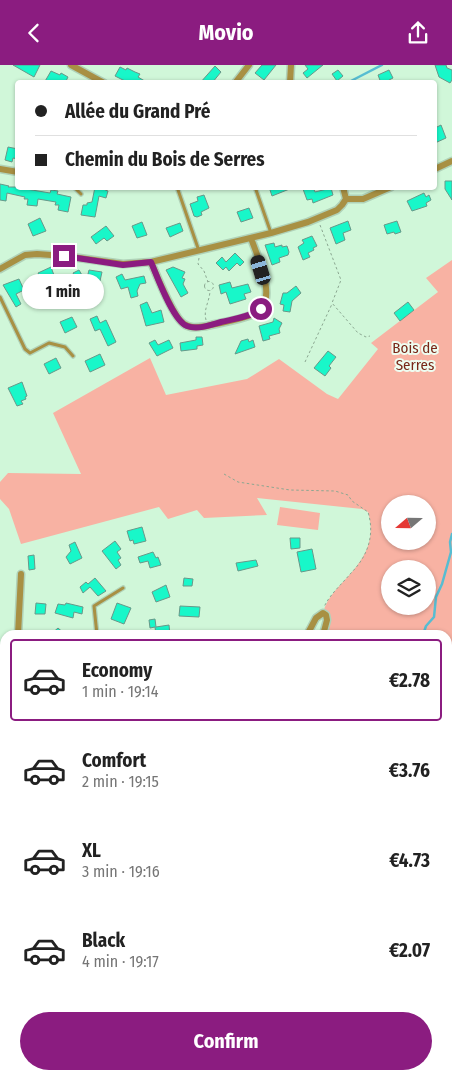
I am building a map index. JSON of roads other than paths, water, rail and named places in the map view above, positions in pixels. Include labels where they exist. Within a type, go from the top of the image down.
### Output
[{"type":"street","points":[[71,65],[98,80]]},
{"type":"street","points":[[237,80],[249,65]]},
{"type":"street","points":[[290,80],[291,65]]},
{"type":"street","points":[[437,168],[452,161]]},
{"type":"street","points":[[0,169],[15,172]]},
{"type":"street","points":[[0,269],[25,255],[37,254],[60,255],[123,265],[199,253],[271,233],[337,210],[346,199],[344,190]]},
{"type":"street","points":[[346,199],[363,199],[384,190]]},
{"type":"street","points":[[151,262],[178,319],[188,326],[207,326],[257,313],[265,304],[268,291],[251,238]]},
{"type":"street","points":[[18,630],[21,574]]},
{"type":"street","points":[[309,630],[316,618],[323,613],[326,615],[327,620],[324,630]]},
{"type":"lane","points":[[77,190],[81,194]]},
{"type":"lane","points":[[178,190],[199,253]]},
{"type":"lane","points":[[256,190],[271,233]]},
{"type":"lane","points":[[0,297],[25,349],[30,353],[49,343],[65,347],[74,356]]},
{"type":"lane","points":[[96,630],[94,606],[123,588]]},
{"type":"waterway","points":[[353,80],[382,65]]},
{"type":"waterway","points":[[425,630],[434,617],[436,597],[442,584],[451,552],[450,542],[452,534]]},
{"type":"park label","name":"Bois de Serres","points":[[415,356]]}]
